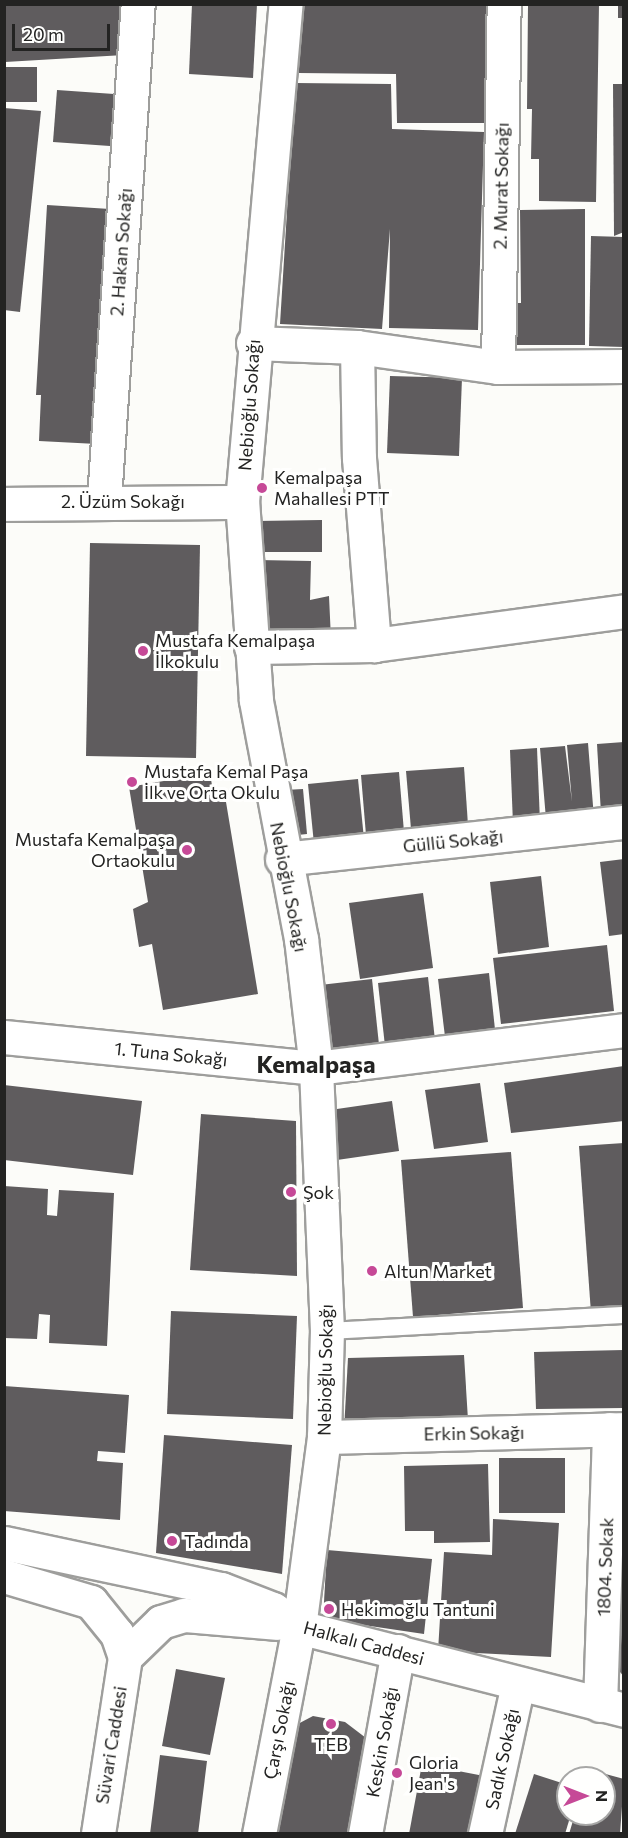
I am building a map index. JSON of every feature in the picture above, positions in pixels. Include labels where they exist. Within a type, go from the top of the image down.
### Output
[{"type":"street","name":"2. Hakan Sokağı","points":[[104,499],[138,4]]},
{"type":"street","name":"Nebioğlu Sokağı","points":[[286,4],[254,344],[242,502],[251,647],[282,859],[301,939],[315,1068],[327,1331],[324,1437],[299,1627]]},
{"type":"street","name":"2. Murat Sokağı","points":[[498,367],[504,4]]},
{"type":"street","points":[[254,344],[357,347],[498,367],[624,366]]},
{"type":"street","points":[[357,347],[359,458],[374,645]]},
{"type":"street","name":"2. Üzüm Sokağı","points":[[4,504],[104,499],[242,502]]},
{"type":"street","points":[[251,647],[374,645],[624,611]]},
{"type":"street","name":"Güllü Sokağı","points":[[282,859],[624,822]]},
{"type":"street","name":"1. Tuna Sokağı","points":[[4,1037],[315,1068],[624,1030]]},
{"type":"street","name":"Erkin Sokağı","points":[[324,1437],[616,1429]]},
{"type":"street","name":"1804. Sokak","points":[[612,1708],[616,1429]]},
{"type":"street","name":"Halkalı Caddesi","points":[[4,1543],[221,1589],[273,1609],[299,1627],[612,1708]]},
{"type":"street","points":[[4,1576],[91,1602],[104,1612],[125,1657],[161,1622],[184,1615],[299,1627]]},
{"type":"street","name":"Çarşı Sokağı","points":[[259,1833],[299,1627]]},
{"type":"street","name":"Keskin Sokağı","points":[[365,1833],[398,1652]]},
{"type":"street","name":"Süvari Caddesi","points":[[98,1833],[125,1657]]},
{"type":"street","name":"Sadık Sokağı","points":[[485,1833],[518,1684]]},
{"type":"lane","points":[[327,1331],[624,1316]]},
{"type":"building","points":[[4,4],[121,4],[124,55],[5,62]]},
{"type":"building","points":[[192,4],[257,4],[253,78],[189,74]]},
{"type":"building","points":[[299,4],[494,4],[492,123],[397,123],[396,74],[298,73]]},
{"type":"building","points":[[528,4],[599,4],[596,202],[539,201],[539,159],[531,159],[532,109],[527,109]]},
{"type":"building","points":[[618,4],[624,4],[624,18],[618,18]]},
{"type":"building","points":[[4,67],[37,67],[37,102],[4,102]]},
{"type":"building","points":[[295,83],[391,84],[392,129],[484,132],[478,330],[389,328],[390,229],[382,329],[280,324]]},
{"type":"building","points":[[613,84],[624,84],[624,232],[614,236]]},
{"type":"building","points":[[57,90],[114,94],[110,146],[53,142]]},
{"type":"building","points":[[4,108],[41,111],[20,312],[4,310]]},
{"type":"building","points":[[47,205],[110,209],[97,444],[39,441],[41,395],[36,395]]},
{"type":"building","points":[[585,209],[585,345],[512,345],[512,303],[521,303],[520,210]]},
{"type":"building","points":[[591,236],[624,237],[624,347],[589,346]]},
{"type":"building","points":[[390,376],[462,378],[459,456],[387,453]]},
{"type":"building","points":[[322,520],[322,552],[257,552],[257,521]]},
{"type":"building","name":"Mustafa Kemalpaşa İlkokulu","points":[[90,543],[200,545],[196,758],[86,756]]},
{"type":"building","points":[[258,560],[311,561],[310,600],[329,596],[331,639],[268,643]]},
{"type":"building","points":[[624,742],[624,813],[601,814],[597,744]]},
{"type":"building","points":[[588,743],[594,818],[546,819],[540,748],[565,746],[572,802],[567,745]]},
{"type":"building","points":[[537,748],[540,822],[513,824],[510,750]]},
{"type":"building","points":[[464,767],[468,825],[411,829],[406,771]]},
{"type":"building","points":[[399,772],[405,844],[367,847],[361,775]]},
{"type":"building","name":"Mustafa Kemalpaşa Ortaokulu","points":[[210,773],[214,798],[225,796],[258,994],[163,1010],[152,944],[139,947],[133,909],[148,902],[129,787]]},
{"type":"building","points":[[358,779],[364,839],[314,844],[308,784]]},
{"type":"building","points":[[303,789],[307,834],[288,836],[285,790]]},
{"type":"building","points":[[624,859],[624,934],[609,936],[600,862]]},
{"type":"building","points":[[541,876],[549,947],[498,954],[490,882]]},
{"type":"building","points":[[423,893],[433,968],[360,979],[349,903]]},
{"type":"building","points":[[607,945],[614,1011],[501,1024],[493,958]]},
{"type":"building","points":[[489,973],[496,1039],[446,1045],[438,979]]},
{"type":"building","points":[[428,977],[436,1049],[386,1055],[378,983]]},
{"type":"building","points":[[372,979],[380,1054],[329,1060],[320,985]]},
{"type":"building","points":[[624,1066],[624,1121],[511,1133],[504,1083]]},
{"type":"building","points":[[480,1083],[488,1142],[434,1149],[425,1090]]},
{"type":"building","points":[[4,1085],[142,1101],[133,1175],[4,1160]]},
{"type":"building","points":[[392,1101],[399,1151],[337,1160],[330,1110]]},
{"type":"building","points":[[201,1114],[296,1121],[297,1276],[190,1270]]},
{"type":"building","points":[[624,1143],[624,1310],[591,1313],[579,1146]]},
{"type":"building","points":[[511,1152],[523,1308],[413,1317],[401,1160]]},
{"type":"building","points":[[4,1186],[48,1189],[47,1215],[57,1216],[59,1190],[114,1193],[107,1346],[49,1343],[50,1315],[39,1314],[37,1339],[4,1338]]},
{"type":"building","points":[[171,1311],[297,1316],[293,1419],[167,1414]]},
{"type":"building","points":[[624,1350],[624,1408],[536,1409],[534,1352]]},
{"type":"building","points":[[464,1355],[468,1420],[344,1430],[348,1358]]},
{"type":"building","points":[[4,1386],[129,1395],[125,1453],[98,1451],[97,1461],[123,1463],[120,1520],[4,1511]]},
{"type":"building","points":[[164,1435],[292,1445],[282,1574],[156,1553]]},
{"type":"building","points":[[499,1458],[565,1458],[565,1513],[499,1513]]},
{"type":"building","points":[[488,1464],[490,1542],[434,1543],[434,1531],[405,1531],[404,1466]]},
{"type":"building","points":[[620,1506],[624,1506],[624,1551],[619,1551]]},
{"type":"building","points":[[493,1519],[559,1523],[551,1657],[438,1651],[444,1552],[492,1555]]},
{"type":"building","points":[[327,1550],[432,1559],[424,1634],[323,1619]]},
{"type":"building","points":[[619,1559],[624,1559],[624,1605],[617,1605]]},
{"type":"building","points":[[612,1616],[624,1616],[624,1677],[610,1659]]},
{"type":"building","points":[[176,1669],[225,1678],[210,1755],[162,1746]]},
{"type":"building","points":[[313,1716],[345,1722],[366,1738],[350,1834],[276,1834],[294,1726]]},
{"type":"building","points":[[160,1755],[207,1761],[198,1834],[150,1834]]},
{"type":"building","points":[[422,1764],[484,1776],[472,1834],[409,1834]]},
{"type":"building","points":[[534,1774],[556,1781],[556,1826],[567,1826],[565,1834],[515,1834]]},
{"type":"building","points":[[616,1777],[624,1779],[620,1834],[569,1834],[571,1826],[616,1826]]},
{"type":"place","name":"Kemalpaşa Mahallesi PTT","points":[[262,488]]},
{"type":"place","name":"Mustafa Kemalpaşa İlkokulu","points":[[143,651]]},
{"type":"place","name":"Mustafa Kemal Paşa İlk ve Orta Okulu","points":[[132,782]]},
{"type":"place","name":"Mustafa Kemalpaşa Ortaokulu","points":[[187,850]]},
{"type":"place","name":"Şok","points":[[291,1192]]},
{"type":"place","name":"Altun Market","points":[[372,1271]]},
{"type":"place","name":"Tadında","points":[[172,1541]]},
{"type":"place","name":"Hekimoğlu Tantuni","points":[[329,1609]]},
{"type":"place","name":"TEB","points":[[331,1724]]},
{"type":"place","name":"Gloria Jean's","points":[[397,1773]]},
{"type":"district","name":"Kemalpaşa","points":[[316,1064]]}]
